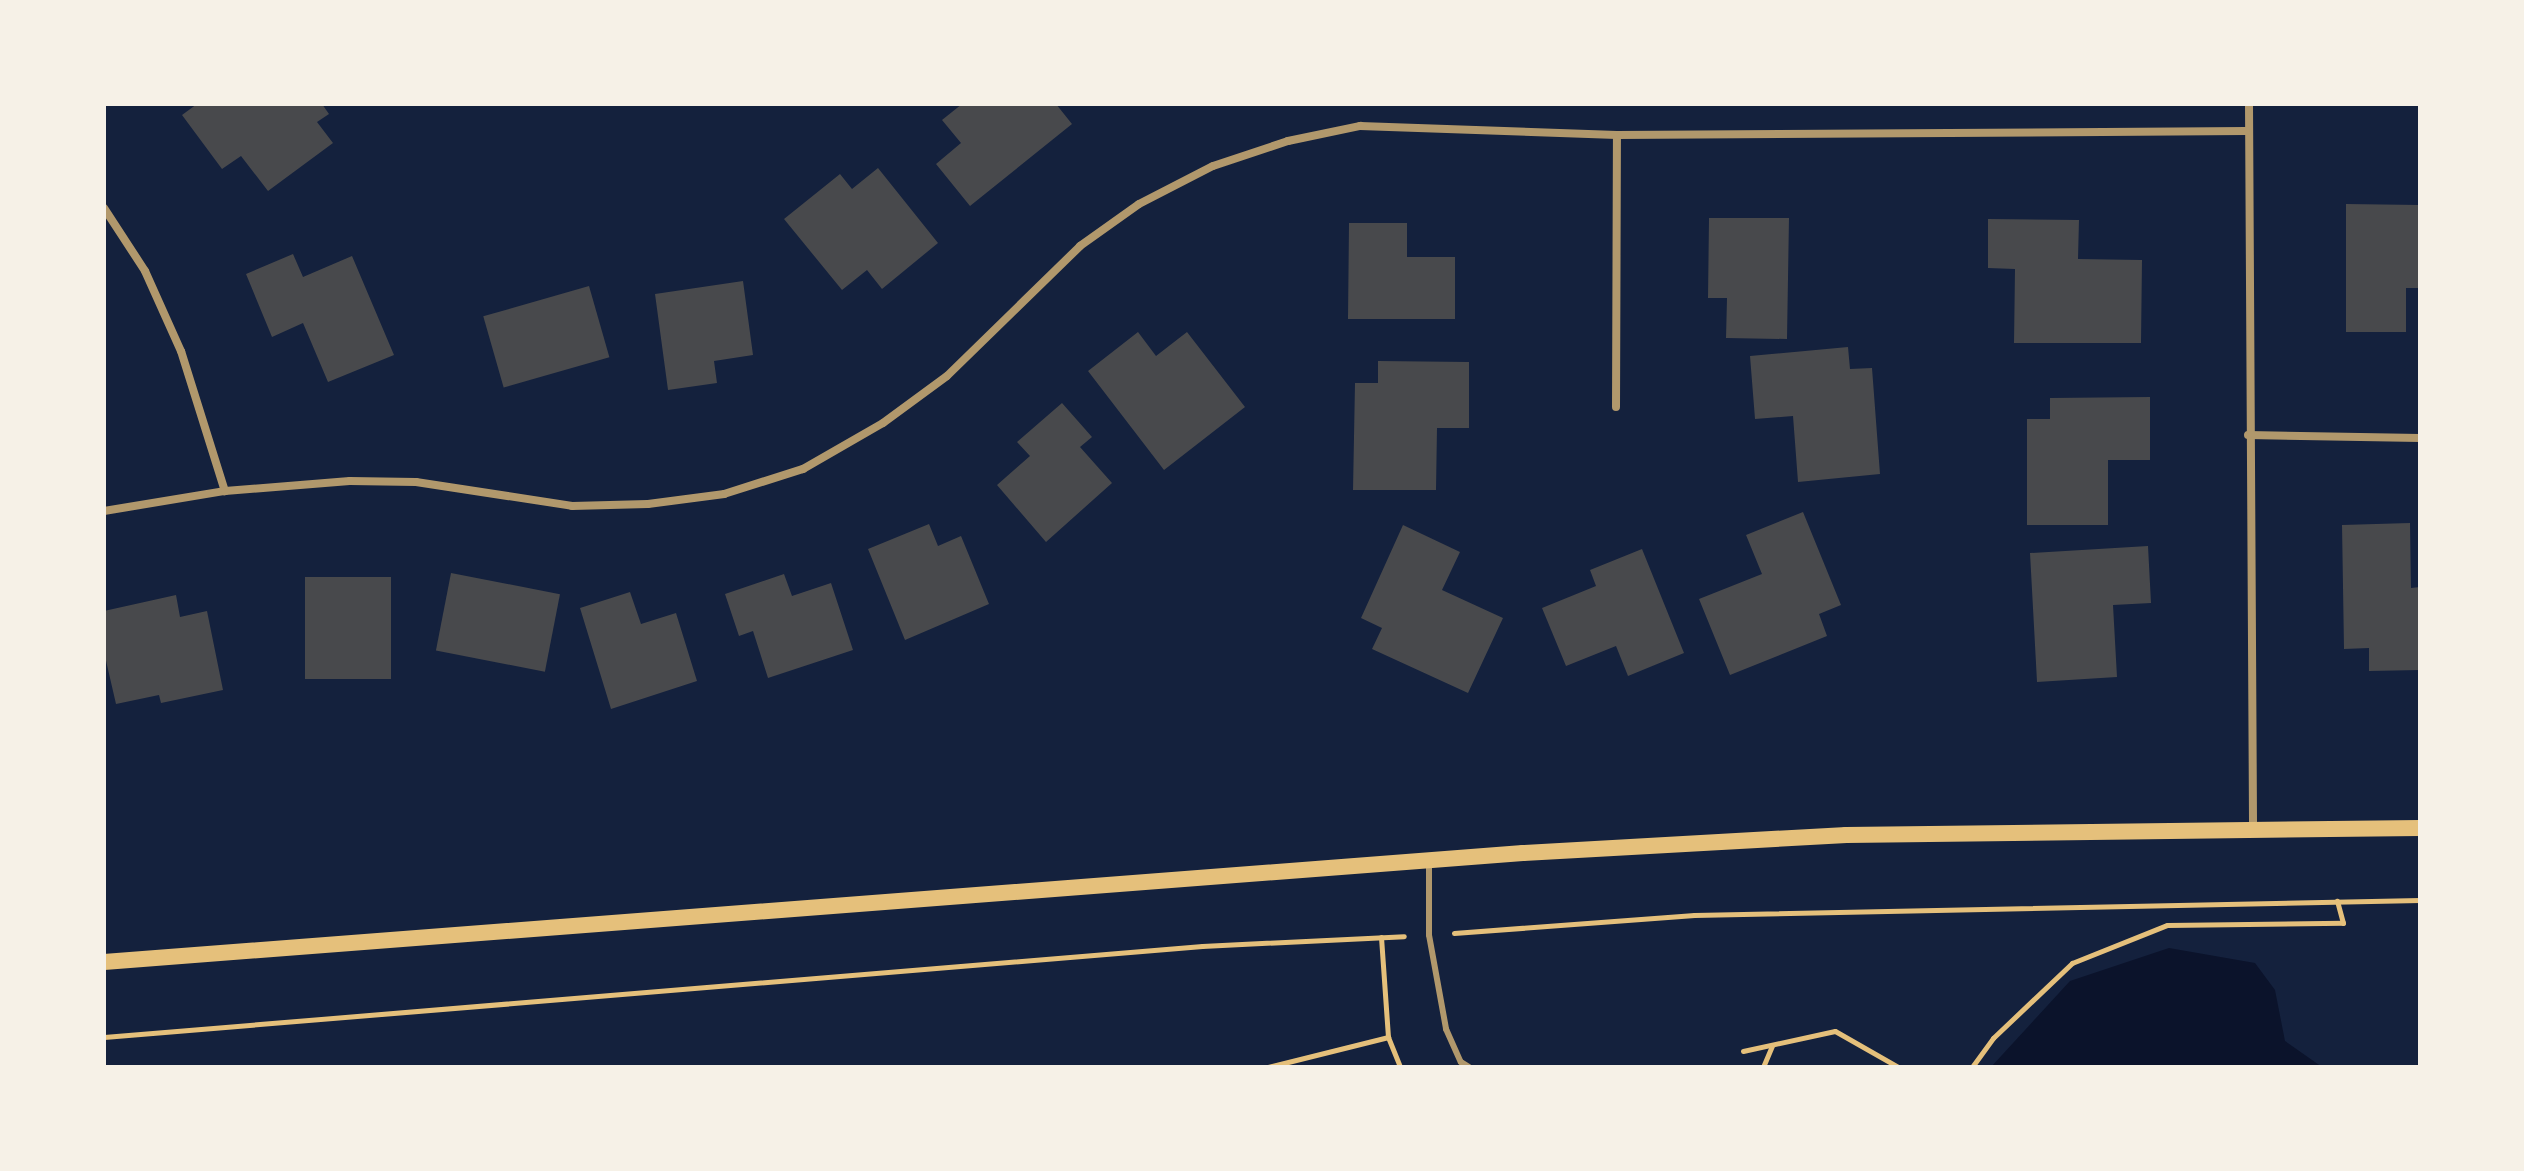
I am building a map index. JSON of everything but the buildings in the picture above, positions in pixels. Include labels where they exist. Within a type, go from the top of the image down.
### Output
[{"type":"main road","points":[[104,962],[1429,860],[1846,835],[2420,828]]},
{"type":"street","points":[[2249,104],[2246,131],[2253,830]]},
{"type":"street","points":[[104,511],[225,491],[350,481],[416,482],[572,506],[648,504],[724,494],[803,469],[883,423],[947,376],[1080,246],[1139,204],[1213,166],[1288,141],[1360,126],[1617,135],[2246,131]]},
{"type":"street","points":[[1616,407],[1617,135]]},
{"type":"street","points":[[104,208],[145,271],[181,351],[225,491]]},
{"type":"street","points":[[2248,435],[2420,438]]},
{"type":"lane","points":[[1429,860],[1429,935],[1446,1029],[1461,1062],[1469,1067]]},
{"type":"path","points":[[104,1037],[1202,946],[1429,935],[1694,915],[2420,900]]},
{"type":"path","points":[[1972,1067],[1993,1038],[2072,963],[2167,925],[2343,923],[2337,901]]},
{"type":"path","points":[[1381,937],[1388,1037],[1400,1067]]},
{"type":"path","points":[[1743,1051],[1835,1031],[1898,1067]]},
{"type":"path","points":[[1268,1067],[1388,1037]]},
{"type":"path","points":[[1763,1067],[1772,1046]]},
{"type":"water","points":[[2169,948],[2255,963],[2275,990],[2285,1041],[2322,1067],[1991,1067],[2070,981]]}]
